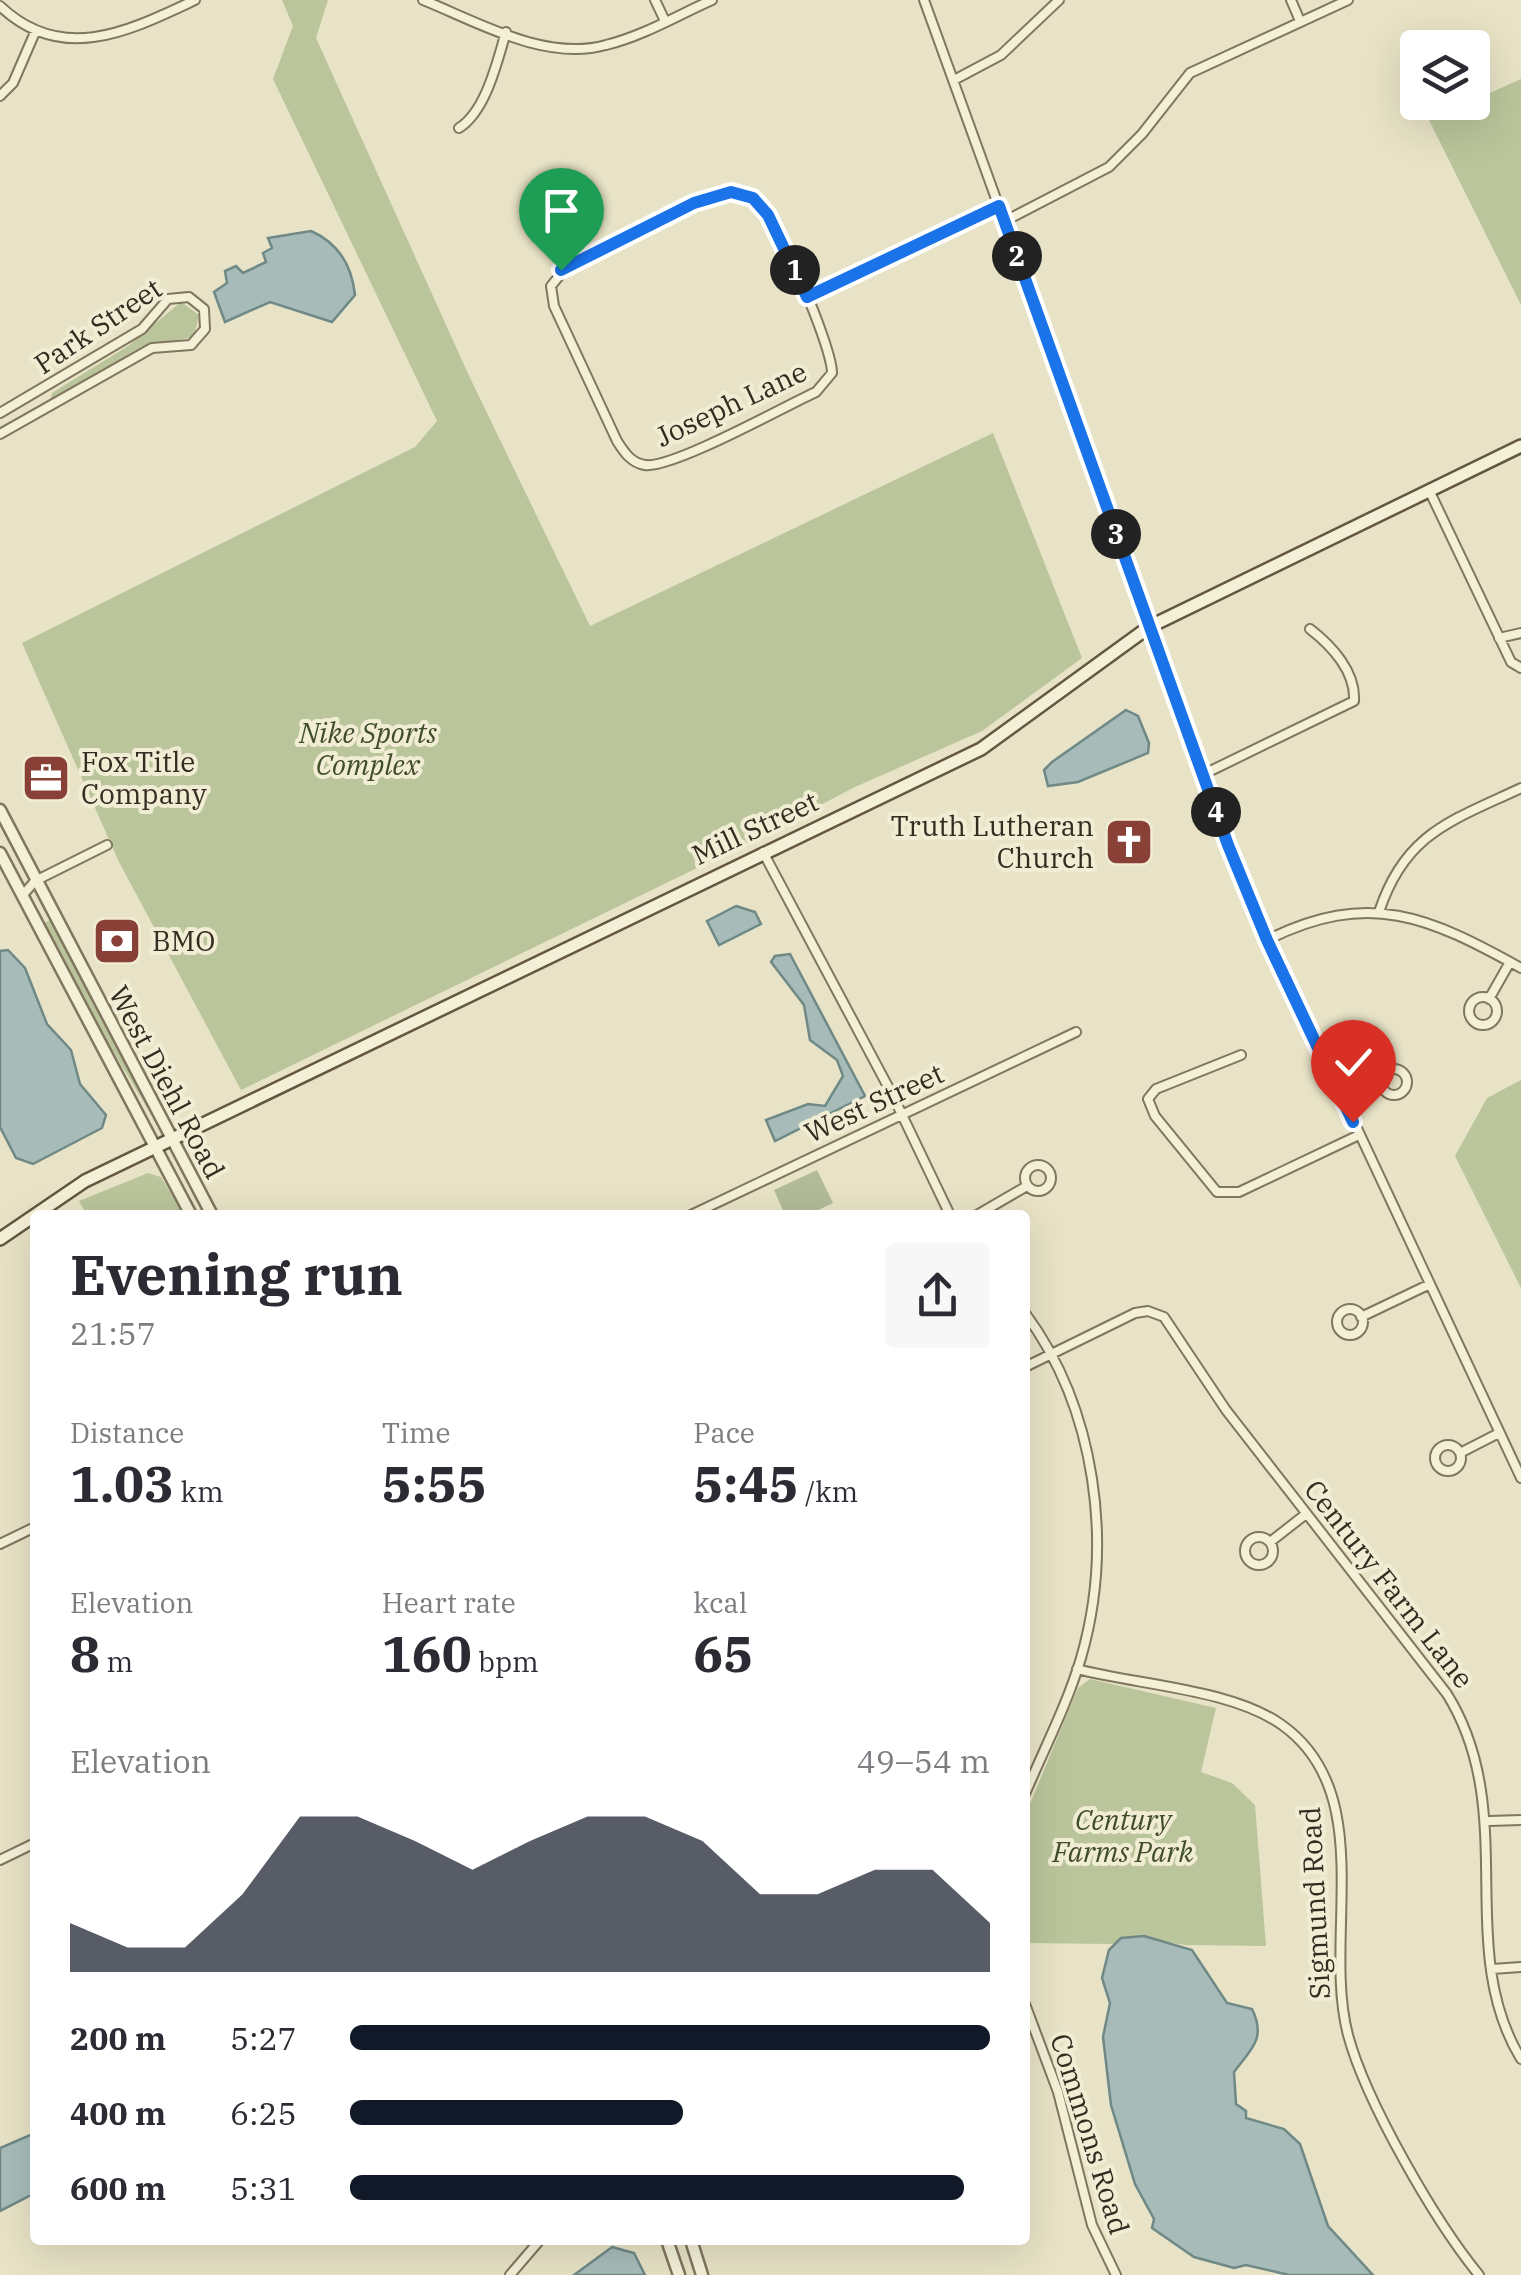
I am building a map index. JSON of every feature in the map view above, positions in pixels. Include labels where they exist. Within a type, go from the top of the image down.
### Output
[{"type":"main road","name":"Mill Street","points":[[40,1210],[59,1196],[155,1148],[982,749],[1149,627],[1521,446]]},
{"type":"main road","name":"Mill Street","points":[[0,1239],[30,1217]]},
{"type":"street","points":[[0,6],[36,30],[72,40],[110,37],[195,0]]},
{"type":"street","points":[[423,0],[552,47],[584,49],[625,39],[712,0]]},
{"type":"street","points":[[655,0],[665,21]]},
{"type":"street","points":[[924,0],[1202,775],[1267,940],[1521,1478]]},
{"type":"street","points":[[954,80],[1001,55],[1059,0]]},
{"type":"street","points":[[1291,0],[1300,21]]},
{"type":"street","points":[[1005,221],[1076,188],[1117,160],[1190,73],[1348,0]]},
{"type":"street","points":[[0,96],[13,83],[36,30]]},
{"type":"street","points":[[459,128],[467,123],[483,96],[506,32]]},
{"type":"street","name":"Joseph Lane","points":[[722,192],[743,194],[768,215],[807,297],[830,357],[830,378],[820,389],[669,461],[647,465],[627,456],[617,441],[554,306],[552,286],[570,263],[722,192]]},
{"type":"street","points":[[807,297],[999,206]]},
{"type":"street","name":"Park Street","points":[[0,413],[142,329],[168,299],[189,297],[204,309],[205,329],[191,345],[152,348],[0,434]]},
{"type":"street","points":[[1429,490],[1511,662],[1521,668]]},
{"type":"street","points":[[1202,775],[1354,701],[1354,690],[1339,657],[1310,629]]},
{"type":"street","points":[[1500,638],[1521,633]]},
{"type":"street","points":[[1379,912],[1393,874],[1416,844],[1521,788]]},
{"type":"street","name":"West Diehl Road","points":[[0,810],[209,1210]]},
{"type":"street","points":[[22,896],[36,880],[106,845]]},
{"type":"street","points":[[763,852],[902,1114],[948,1210]]},
{"type":"street","name":"West Diehl Road","points":[[0,853],[188,1210]]},
{"type":"street","points":[[1267,940],[1309,923],[1379,912],[1454,930],[1521,968]]},
{"type":"street","points":[[1490,999],[1510,962]]},
{"type":"street","name":"West Street","points":[[711,1210],[1076,1032]]},
{"type":"street","points":[[1241,1056],[1156,1089],[1148,1100],[1154,1116],[1217,1192],[1239,1192],[1359,1135]]},
{"type":"street","points":[[1345,1105],[1382,1087]]},
{"type":"street","points":[[986,1210],[1027,1186]]},
{"type":"street","points":[[1362,1317],[1428,1285]]},
{"type":"street","name":"Century Farm Lane","points":[[1030,1365],[1135,1313],[1148,1311],[1164,1317],[1226,1410],[1456,1707],[1479,1757],[1489,1821],[1492,1969],[1498,2009],[1521,2059]]},
{"type":"street","points":[[1030,1320],[1052,1354],[1081,1432],[1096,1512],[1096,1574],[1077,1670],[1030,1782]]},
{"type":"street","points":[[1460,1452],[1499,1433]]},
{"type":"street","points":[[1270,1542],[1306,1514]]},
{"type":"street","points":[[0,1544],[30,1529]]},
{"type":"street","name":"Sigmund Road","points":[[1077,1670],[1249,1707],[1280,1723],[1314,1756],[1329,1785],[1337,1819],[1343,2002],[1354,2054],[1436,2213],[1479,2275]]},
{"type":"street","points":[[1489,1821],[1521,1820]]},
{"type":"street","points":[[0,1860],[30,1845]]},
{"type":"street","points":[[1492,1969],[1521,1967]]},
{"type":"street","name":"Commons Road","points":[[1030,2017],[1058,2092],[1092,2225],[1116,2275]]},
{"type":"street","points":[[510,2275],[536,2245]]},
{"type":"street","points":[[670,2245],[679,2275]]},
{"type":"street","points":[[693,2245],[702,2275]]},
{"type":"green space","name":"Nike Sports Complex","points":[[282,0],[328,0],[316,38],[471,380],[590,626],[993,433],[1082,658],[982,731],[855,787],[241,1090],[119,862],[22,643],[415,447],[437,421],[273,79],[293,26]]},
{"type":"green space","points":[[1521,79],[1521,305],[1429,120],[1490,120],[1490,93]]},
{"type":"green space","points":[[181,302],[199,315],[194,337],[141,347],[56,399],[51,398],[52,393],[128,346]]},
{"type":"green space","points":[[50,920],[154,1119],[82,1000],[43,924]]},
{"type":"green space","points":[[1521,1080],[1521,1288],[1455,1156],[1487,1098]]},
{"type":"green space","points":[[817,1170],[833,1203],[818,1210],[783,1210],[774,1190]]},
{"type":"green space","points":[[148,1173],[161,1177],[181,1210],[84,1210],[79,1201]]},
{"type":"green space","name":"Century Farms Park","points":[[1090,1679],[1216,1708],[1201,1772],[1232,1783],[1255,1805],[1266,1946],[1185,1945],[1131,1936],[1113,1944],[1030,1943],[1030,1804],[1078,1688]]},
{"type":"shaded area","points":[[311,231],[336,249],[353,284],[355,295],[332,322],[270,302],[225,322],[214,292],[227,283],[225,271],[236,266],[243,273],[266,262],[263,253],[272,248],[268,238]]},
{"type":"shaded area","points":[[1126,710],[1138,716],[1149,743],[1148,753],[1078,782],[1048,786],[1044,770],[1052,762]]},
{"type":"shaded area","points":[[736,906],[755,912],[761,924],[719,945],[707,921]]},
{"type":"shaded area","points":[[8,950],[25,968],[47,1024],[71,1050],[80,1084],[106,1115],[102,1128],[33,1164],[16,1158],[0,1127],[0,951]]},
{"type":"shaded area","points":[[790,954],[865,1096],[775,1141],[766,1120],[808,1104],[825,1106],[843,1076],[837,1060],[810,1040],[804,1005],[771,962],[775,956]]},
{"type":"shaded area","points":[[1144,1936],[1192,1950],[1227,2003],[1252,2009],[1257,2036],[1234,2072],[1236,2104],[1246,2111],[1246,2118],[1284,2129],[1300,2144],[1328,2226],[1373,2275],[1289,2275],[1246,2265],[1234,2268],[1194,2257],[1152,2228],[1154,2219],[1135,2184],[1111,2105],[1103,2037],[1110,2003],[1102,1978],[1109,1950],[1121,1938]]},
{"type":"shaded area","points":[[30,2135],[30,2196],[0,2211],[0,2148]]},
{"type":"shaded area","points":[[612,2247],[634,2253],[645,2275],[574,2275]]},
{"type":"place","name":"Fox Title Company","points":[[46,778]]},
{"type":"place","name":"Truth Lutheran Church","points":[[1129,842]]},
{"type":"place","name":"BMO","points":[[117,941]]},
{"type":"route","points":[[561,270],[694,203],[731,192],[753,198],[768,215],[807,297],[999,206],[1228,845],[1267,940],[1353,1122]]}]
